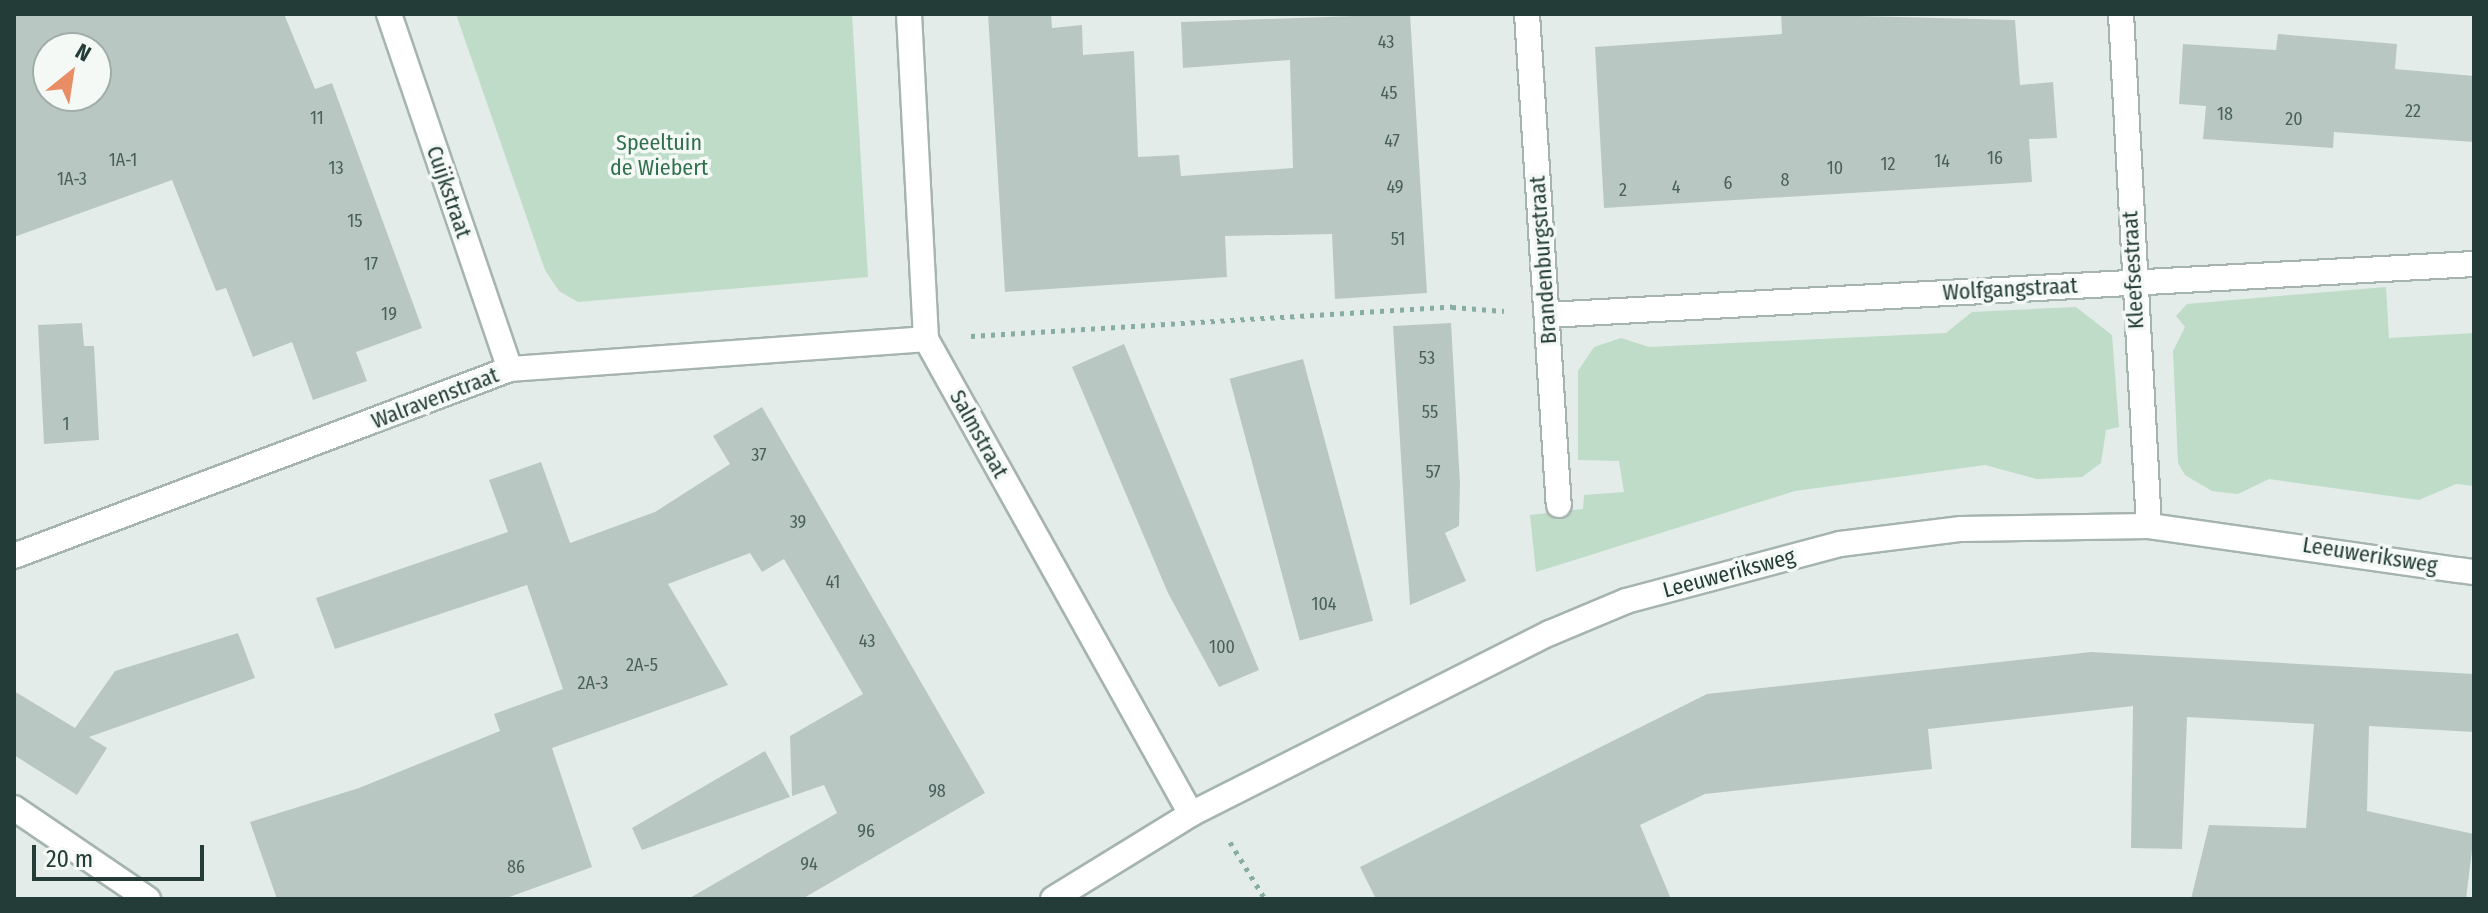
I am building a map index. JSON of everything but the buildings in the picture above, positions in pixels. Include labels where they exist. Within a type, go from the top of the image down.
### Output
[{"type":"street","name":"Cuijkstraat","points":[[389,14],[510,369]]},
{"type":"street","name":"Salmstraat","points":[[909,14],[926,339],[1191,814]]},
{"type":"street","name":"Brandenburgstraat","points":[[1527,14],[1559,505]]},
{"type":"street","name":"Kleefsestraat","points":[[2121,14],[2149,526]]},
{"type":"street","name":"Wolfgangstraat","points":[[1547,315],[2474,264]]},
{"type":"street","name":"Walravenstraat","points":[[14,556],[510,369],[926,339]]},
{"type":"street","name":"Leeuweriksweg","points":[[1053,899],[1191,814],[1626,601],[1840,544],[1961,529],[2149,526],[2474,572]]},
{"type":"street","points":[[14,808],[148,899]]},
{"type":"path","points":[[926,339],[1452,307],[1547,315]]},
{"type":"path","points":[[1191,814],[1227,837],[1265,899]]},
{"type":"green space","name":"Speeltuin de Wiebert","points":[[456,14],[852,14],[868,277],[578,302],[559,291],[545,270]]},
{"type":"green space","points":[[2386,287],[2389,338],[2474,333],[2474,486],[2456,484],[2419,500],[2269,479],[2238,494],[2212,491],[2185,475],[2178,463],[2173,351],[2185,327],[2176,316],[2187,304]]},
{"type":"green space","points":[[2076,307],[2112,335],[2119,427],[2106,430],[2101,463],[2082,477],[2037,479],[1985,465],[1795,491],[1536,572],[1530,515],[1583,509],[1584,495],[1624,492],[1619,461],[1578,460],[1578,371],[1594,347],[1621,338],[1649,347],[1946,333],[1972,312]]}]
